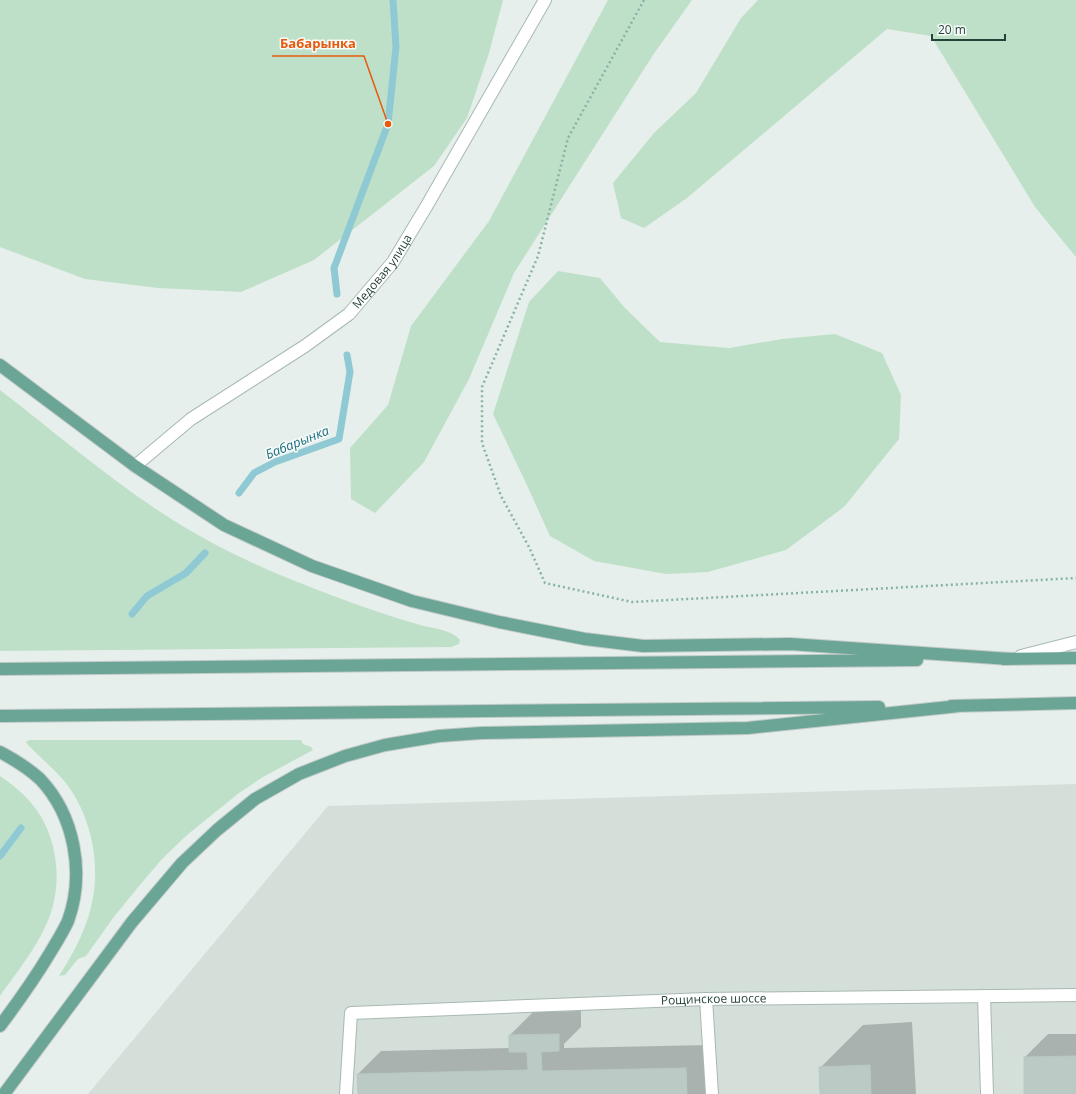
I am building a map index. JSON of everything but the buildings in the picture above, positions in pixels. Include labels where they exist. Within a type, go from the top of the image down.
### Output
[{"type":"main road","points":[[0,365],[135,466],[224,525],[312,566],[412,601],[499,622],[585,639],[643,646],[790,644],[1010,659]]},
{"type":"main road","points":[[0,669],[1076,658]]},
{"type":"main road","points":[[0,716],[746,709],[1076,703]]},
{"type":"main road","points":[[4,1094],[132,922],[182,863],[217,830],[256,799],[299,774],[345,756],[385,745],[439,736],[481,733],[748,728],[959,706]]},
{"type":"main road","points":[[0,752],[20,762],[40,780],[56,800],[66,820],[72,839],[76,867],[74,894],[67,921],[33,982],[0,1026]]},
{"type":"street","name":"Медовая улица","points":[[135,466],[191,419],[305,346],[349,314],[393,262],[545,0]]},
{"type":"street","points":[[1010,659],[1076,642]]},
{"type":"street","name":"Рощинское шоссе","points":[[346,1094],[351,1014],[706,999],[1076,995]]},
{"type":"street","points":[[984,996],[987,1094]]},
{"type":"street","points":[[706,999],[712,1094]]},
{"type":"path","points":[[644,0],[568,138],[538,256],[482,387],[482,443],[501,496],[529,548],[545,583],[632,602],[1076,578]]},
{"type":"shaded area","points":[[1076,784],[1076,1094],[88,1094],[328,806]]},
{"type":"green space","points":[[0,0],[503,0],[489,53],[467,118],[434,166],[314,260],[241,292],[158,288],[85,279],[0,247]]},
{"type":"green space","points":[[608,0],[692,0],[653,55],[514,273],[469,379],[424,462],[375,513],[351,499],[350,448],[388,405],[411,326],[489,221]]},
{"type":"green space","points":[[758,0],[1076,0],[1076,257],[1035,207],[931,36],[887,29],[687,198],[644,228],[621,218],[613,183],[654,133],[696,93],[741,18]]},
{"type":"green space","points":[[558,271],[600,278],[624,307],[660,342],[729,348],[782,339],[835,334],[882,353],[901,395],[899,439],[844,507],[786,550],[708,572],[666,574],[594,561],[550,536],[493,414],[529,302]]},
{"type":"green space","points":[[0,390],[78,452],[138,497],[204,539],[252,563],[319,590],[389,615],[453,634],[460,640],[459,644],[451,647],[0,651]]},
{"type":"green space","points":[[29,740],[301,740],[303,744],[311,747],[313,750],[263,777],[239,793],[187,835],[162,859],[139,886],[113,918],[86,956],[78,959],[65,975],[59,976],[78,943],[90,910],[94,893],[94,857],[89,830],[78,801],[61,777],[28,745],[26,742]]},
{"type":"green space","points":[[0,776],[25,796],[41,817],[53,846],[57,878],[52,910],[42,934],[0,996]]},
{"type":"waterway","name":"Бабарынка","points":[[337,294],[334,268],[388,124],[396,47],[393,0]]},
{"type":"waterway","name":"Бабарынка","points":[[239,493],[254,473],[275,462],[339,439],[350,372],[347,355]]},
{"type":"waterway","name":"Бабарынка","points":[[132,614],[147,596],[186,573],[205,553]]},
{"type":"waterway","name":"Бабарынка","points":[[0,856],[21,828]]},
{"type":"place","name":"Бабарынка","points":[[388,124]]}]
